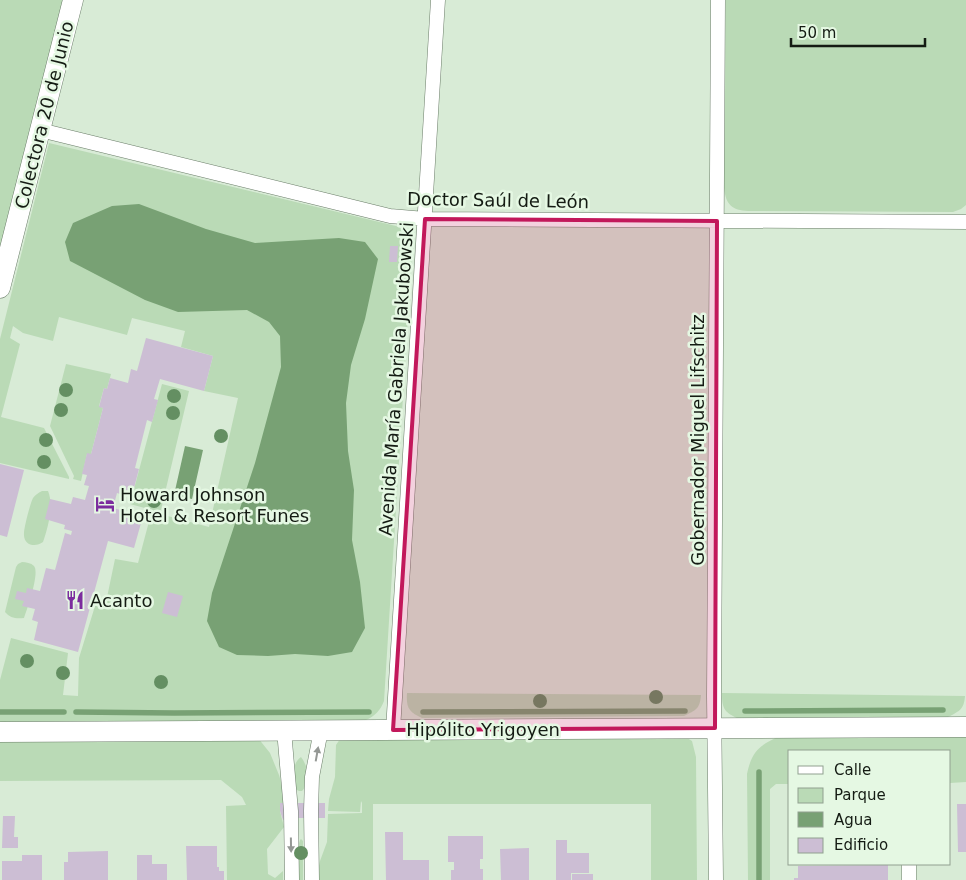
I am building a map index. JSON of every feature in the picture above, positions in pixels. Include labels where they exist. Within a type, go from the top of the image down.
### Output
[{"type":"main road","name":"Colectora 20 de Junio","points":[[0,288],[73,0]]},
{"type":"main road","name":"Hipólito Yrigoyen","points":[[0,732],[966,727]]},
{"type":"street","name":"Avenida María Gabriela Jakubowski","points":[[393,730],[438,0]]},
{"type":"street","name":"Gobernador Miguel Lifschitz","points":[[716,880],[718,0]]},
{"type":"street","name":"Doctor Saúl de León","points":[[40,130],[390,216],[425,219],[966,222]]},
{"type":"street","points":[[284,730],[290,811],[292,880]]},
{"type":"street","points":[[312,880],[312,777],[321,730]]},
{"type":"street","points":[[909,865],[909,880]]},
{"type":"highlighted area","points":[[425,219],[717,221],[715,728],[393,730]]},
{"type":"green space","points":[[0,0],[73,0],[0,288]]},
{"type":"green space","points":[[726,0],[966,0],[966,205],[953,212],[748,211],[731,206],[726,199],[724,188]]},
{"type":"green space","points":[[49,143],[396,226],[409,236],[412,253],[384,701],[375,715],[366,720],[0,723],[0,680],[11,638],[68,653],[63,695],[78,696],[79,658],[95,606],[105,607],[115,559],[138,563],[152,510],[130,504],[162,384],[189,391],[160,514],[209,527],[238,398],[204,391],[213,356],[181,347],[185,331],[132,318],[127,335],[59,317],[53,341],[23,333],[13,326],[10,338],[20,344],[1,417],[44,428],[69,479],[0,463],[0,339]]},
{"type":"green space","points":[[66,364],[111,374],[107,389],[104,388],[99,406],[103,408],[91,454],[87,454],[81,481],[73,479],[74,476],[50,426]]},
{"type":"green space","points":[[42,491],[48,491],[50,497],[50,516],[43,542],[33,545],[25,540],[24,530],[33,498]]},
{"type":"green space","points":[[22,562],[34,566],[35,576],[24,618],[16,618],[9,616],[5,612],[16,567]]},
{"type":"green space","points":[[407,693],[701,695],[697,709],[684,716],[422,718],[409,709]]},
{"type":"green space","points":[[722,693],[965,696],[961,709],[948,717],[737,718],[729,714],[725,709]]},
{"type":"green space","points":[[782,735],[966,735],[966,782],[951,783],[951,750],[788,750],[788,784],[776,784],[770,789],[770,880],[748,880],[747,774],[754,754],[768,742]]},
{"type":"green space","points":[[684,736],[692,741],[696,757],[697,880],[651,880],[651,804],[373,804],[373,880],[316,880],[327,842],[328,814],[362,813],[361,801],[360,812],[328,811],[335,777],[336,745],[340,739]]},
{"type":"green space","points":[[258,738],[270,753],[287,803],[280,811],[284,827],[267,849],[268,874],[275,878],[283,871],[283,880],[227,880],[226,806],[246,805],[242,797],[221,780],[0,781],[0,741]]},
{"type":"green space","points":[[301,757],[307,769],[307,783],[302,791],[299,791],[295,789],[294,772],[296,763]]},
{"type":"green space","points":[[301,839],[303,841],[303,880],[298,880],[298,847]]},
{"type":"water","points":[[139,204],[206,229],[255,243],[339,238],[365,242],[378,259],[365,319],[351,365],[346,403],[348,451],[354,490],[352,540],[360,582],[365,628],[352,652],[328,656],[295,654],[268,656],[237,655],[219,647],[207,621],[212,593],[255,463],[281,367],[280,336],[269,322],[247,310],[178,312],[145,300],[70,261],[65,242],[73,223],[112,206]]},
{"type":"water","points":[[185,446],[203,450],[192,499],[174,495]]},
{"type":"building","points":[[390,246],[398,246],[397,262],[389,262]]},
{"type":"building","points":[[146,338],[213,356],[204,391],[160,379],[154,399],[158,400],[152,422],[147,420],[135,468],[139,469],[134,488],[132,487],[129,497],[117,493],[113,508],[143,516],[134,548],[108,541],[78,652],[34,640],[38,622],[32,620],[35,609],[22,606],[24,601],[15,599],[17,591],[26,593],[27,588],[40,591],[46,568],[55,570],[65,533],[71,535],[72,531],[64,529],[65,525],[45,519],[50,499],[71,504],[73,497],[85,500],[89,486],[84,485],[87,475],[82,474],[87,453],[91,454],[103,408],[99,407],[104,388],[107,389],[110,378],[128,383],[131,369],[137,371]]},
{"type":"building","points":[[0,464],[24,470],[7,537],[0,535]]},
{"type":"building","points":[[168,592],[183,596],[177,617],[162,613]]},
{"type":"building","points":[[280,803],[325,803],[325,818],[288,818],[283,820]]},
{"type":"building","points":[[957,804],[966,804],[966,852],[958,852]]},
{"type":"building","points":[[3,816],[15,816],[14,837],[18,837],[18,848],[2,848]]},
{"type":"building","points":[[385,832],[403,832],[403,860],[429,860],[429,880],[386,880]]},
{"type":"building","points":[[448,836],[483,836],[483,859],[480,859],[480,869],[483,869],[483,880],[451,880],[451,870],[454,870],[454,862],[448,862]]},
{"type":"building","points":[[556,840],[567,840],[567,853],[589,853],[589,873],[571,873],[571,880],[556,880]]},
{"type":"building","points":[[186,846],[217,846],[217,867],[219,867],[219,871],[224,871],[224,880],[187,880]]},
{"type":"building","points":[[529,848],[529,880],[501,880],[500,849]]},
{"type":"building","points":[[108,851],[108,880],[64,880],[64,862],[68,862],[68,852]]},
{"type":"building","points":[[22,855],[42,855],[42,880],[2,880],[2,861],[22,861]]},
{"type":"building","points":[[137,855],[152,855],[152,864],[167,864],[167,880],[137,880]]},
{"type":"building","points":[[888,865],[888,880],[794,880],[794,878],[798,878],[798,866]]},
{"type":"building","points":[[572,874],[593,874],[593,880],[572,880]]},
{"type":"waterway","points":[[745,711],[943,710]]},
{"type":"waterway","points":[[423,712],[685,711]]},
{"type":"waterway","points":[[0,712],[64,712]]},
{"type":"waterway","points":[[76,712],[369,712]]},
{"type":"waterway","points":[[759,772],[759,880]]},
{"type":"place","name":"Howard Johnson Hotel & Resort Funes","points":[[105,504]]},
{"type":"place","name":"Acanto","points":[[75,600]]}]
